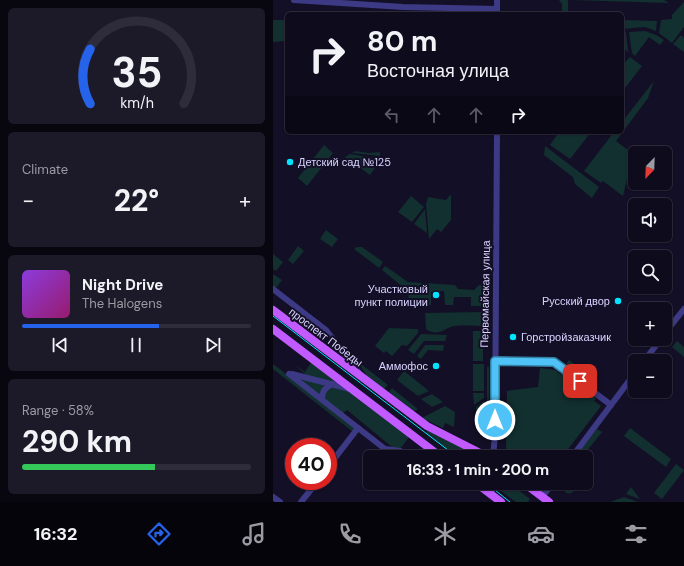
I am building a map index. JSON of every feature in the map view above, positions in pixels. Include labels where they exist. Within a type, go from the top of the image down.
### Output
[{"type":"main road","name":"проспект Победы","points":[[273,310],[427,426],[474,450]]},
{"type":"main road","points":[[273,328],[432,450]]},
{"type":"main road","points":[[485,490],[501,502]]},
{"type":"main road","points":[[531,490],[542,501]]},
{"type":"street","points":[[294,0],[497,11],[497,0]]},
{"type":"street","name":"Первомайская улица","points":[[494,450],[495,435],[497,134]]},
{"type":"street","points":[[273,289],[326,330],[355,366],[362,378]]},
{"type":"street","points":[[672,324],[684,309]]},
{"type":"street","points":[[649,354],[656,346]]},
{"type":"street","points":[[495,361],[554,362],[611,405]]},
{"type":"street","points":[[353,389],[289,374],[385,449],[392,450]]},
{"type":"street","points":[[577,450],[628,382]]},
{"type":"street","points":[[322,399],[322,393],[332,384]]},
{"type":"street","points":[[337,455],[358,428]]},
{"type":"street","points":[[301,502],[310,490]]},
{"type":"street","points":[[492,490],[492,495]]},
{"type":"street","points":[[542,501],[549,490]]},
{"type":"street","points":[[273,497],[279,502]]},
{"type":"green space","points":[[559,0],[568,0],[568,12],[562,12],[562,4]]},
{"type":"green space","points":[[570,0],[664,0],[669,3]]},
{"type":"green space","points":[[684,2],[684,27],[672,43],[659,33],[661,20],[672,19],[672,15]]},
{"type":"green space","points":[[273,20],[284,20],[285,41],[273,42]]},
{"type":"green space","points":[[624,20],[657,21],[656,31],[645,27],[624,29]]},
{"type":"green space","points":[[645,31],[664,40],[660,45],[649,37],[635,56],[632,53],[629,32]]},
{"type":"green space","points":[[624,32],[626,32],[628,53],[624,48]]},
{"type":"green space","points":[[681,35],[684,38],[684,52],[673,44]]},
{"type":"green space","points":[[630,57],[642,66],[624,89],[624,63]]},
{"type":"green space","points":[[654,81],[648,98],[624,130],[624,119]]},
{"type":"green space","points":[[558,134],[589,134],[570,159],[550,145]]},
{"type":"green space","points":[[612,134],[621,134],[616,141],[628,150],[628,175],[623,196],[603,181],[601,183],[584,171]]},
{"type":"green space","points":[[324,145],[333,153],[307,186],[298,178]]},
{"type":"green space","points":[[545,146],[599,187],[592,198],[575,184],[573,177],[544,155]]},
{"type":"green space","points":[[355,151],[369,153],[380,152],[380,156],[352,153]]},
{"type":"green space","points":[[350,154],[380,159],[380,161],[370,175],[345,157]]},
{"type":"green space","points":[[451,194],[451,220],[441,232],[437,229],[429,239],[426,204],[428,197],[446,200]]},
{"type":"green space","points":[[411,196],[424,207],[412,222],[398,212]]},
{"type":"green space","points":[[425,209],[427,233],[414,224]]},
{"type":"green space","points":[[326,230],[338,239],[332,247],[320,239]]},
{"type":"green space","points":[[298,246],[304,251],[293,264],[288,260]]},
{"type":"green space","points":[[357,247],[362,247],[383,262],[379,268],[354,249]]},
{"type":"green space","points":[[273,254],[283,262],[276,271],[273,269]]},
{"type":"green space","points":[[385,266],[408,282],[455,285],[458,289],[474,290],[479,285],[485,286],[485,306],[471,306],[471,297],[454,297],[453,305],[445,305],[444,291],[431,292],[431,305],[409,305],[408,291],[382,270]]},
{"type":"green space","points":[[273,274],[282,280],[276,288],[273,286]]},
{"type":"green space","points":[[484,312],[484,326],[455,326],[438,332],[426,329],[425,313]]},
{"type":"green space","points":[[389,328],[418,329],[418,333],[407,346],[402,345],[392,356],[386,351],[384,353],[375,346]]},
{"type":"green space","points":[[473,331],[483,331],[483,361],[473,361]]},
{"type":"green space","points":[[421,334],[447,335],[445,341],[424,341],[414,354],[408,350]]},
{"type":"green space","points":[[677,341],[684,347],[684,357],[672,347]]},
{"type":"green space","points":[[425,345],[444,345],[443,351],[428,350],[421,359],[417,356]]},
{"type":"green space","points":[[569,360],[590,376],[587,381],[566,364]]},
{"type":"green space","points":[[312,361],[410,436],[400,449],[396,450],[347,410],[343,413],[297,378],[307,376],[294,364],[305,372]]},
{"type":"green space","points":[[273,364],[356,428],[353,432],[273,369]]},
{"type":"green space","points":[[361,364],[388,385],[384,389],[367,376],[361,367]]},
{"type":"green space","points":[[473,364],[484,364],[484,391],[473,391]]},
{"type":"green space","points":[[487,367],[489,367],[489,427],[487,427]]},
{"type":"green space","points":[[540,368],[555,370],[561,375],[563,372],[596,398],[594,401],[601,406],[567,450],[506,450],[507,391],[538,387]]},
{"type":"green space","points":[[404,371],[429,391],[418,396],[397,380]]},
{"type":"green space","points":[[392,388],[418,409],[414,412],[389,392]]},
{"type":"green space","points":[[473,393],[484,393],[484,398],[474,405]]},
{"type":"green space","points":[[432,394],[443,402],[432,407],[421,399]]},
{"type":"green space","points":[[484,401],[484,415],[480,420],[476,417],[476,407]]},
{"type":"green space","points":[[445,406],[455,412],[454,427],[445,423],[443,428],[422,418]]},
{"type":"green space","points":[[630,428],[671,459],[666,467],[624,436]]},
{"type":"green space","points":[[597,429],[602,432],[588,450],[580,450]]},
{"type":"green space","points":[[428,430],[469,450],[448,450],[425,433]]},
{"type":"green space","points":[[676,464],[684,470],[662,499],[654,493]]},
{"type":"green space","points":[[631,487],[640,499],[626,494]]},
{"type":"green space","points":[[499,490],[518,490],[530,499],[528,502],[516,502]]},
{"type":"green space","points":[[564,490],[574,490],[571,493],[565,492]]},
{"type":"green space","points":[[624,497],[638,502],[610,502]]},
{"type":"tram line","points":[[273,316],[448,450]]},
{"type":"tram line","points":[[495,490],[510,502]]},
{"type":"place","name":"Детский сад №125","points":[[290,162]]},
{"type":"place","name":"Участковый пункт полиции","points":[[436,295]]},
{"type":"place","name":"Русский двор","points":[[618,301]]},
{"type":"place","name":"Горстройзаказчик","points":[[513,337]]},
{"type":"place","name":"Аммофос","points":[[436,366]]},
{"type":"route","points":[[495,420],[495,361],[554,362],[580,381]]}]
